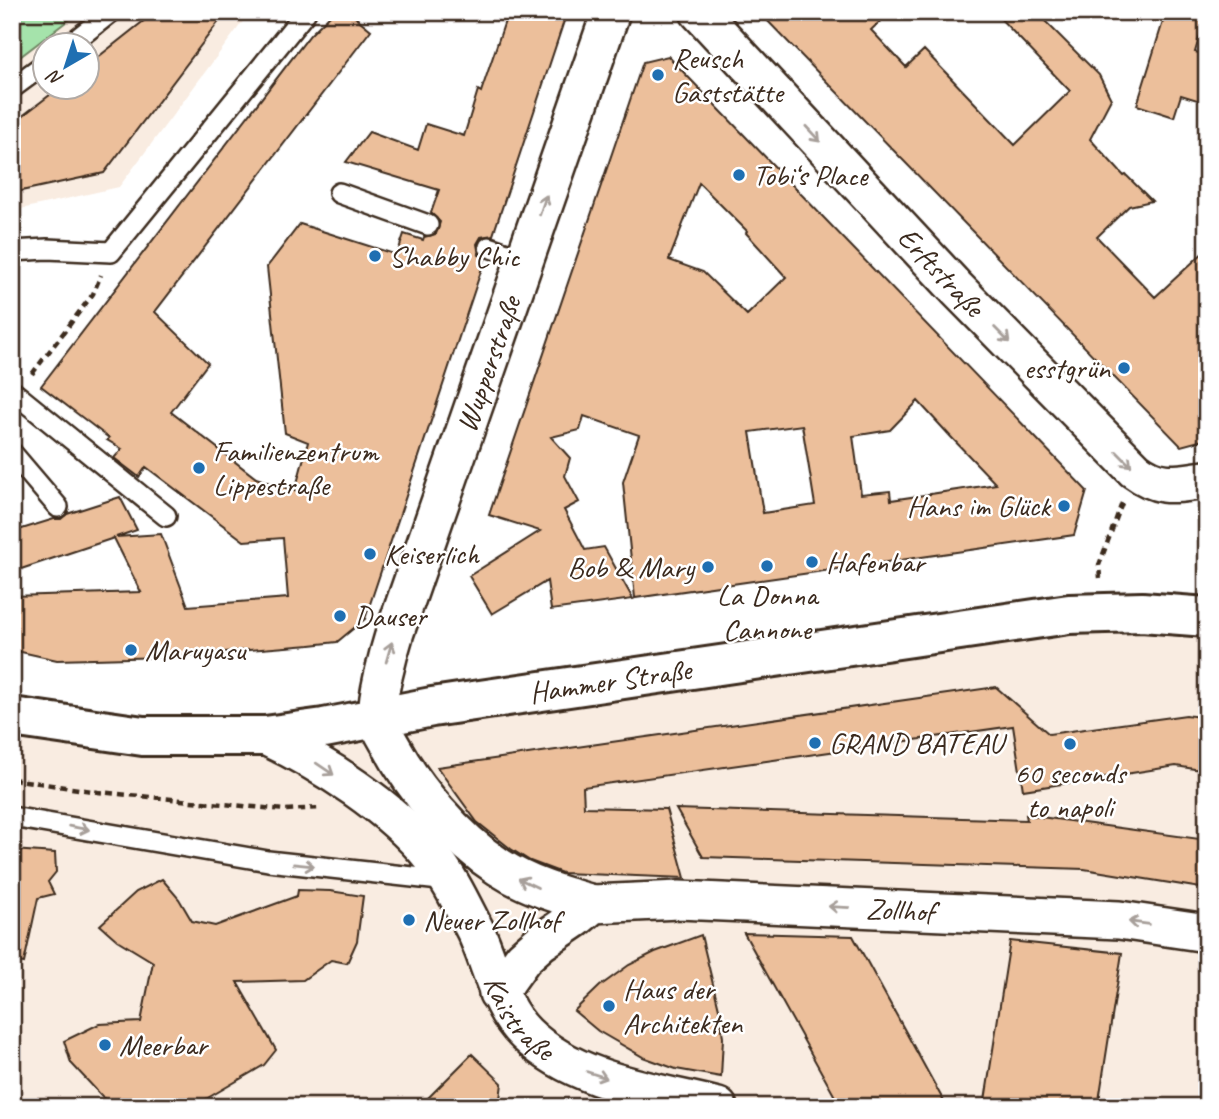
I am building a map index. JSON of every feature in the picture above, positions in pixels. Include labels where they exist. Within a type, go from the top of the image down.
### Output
[{"type":"street","name":"Wupperstraße","points":[[377,719],[386,660],[392,641],[611,12]]},
{"type":"street","name":"Erftstraße","points":[[699,12],[957,289],[1135,470],[1147,479],[1163,485],[1207,480]]},
{"type":"street","name":"Hammer Straße","points":[[12,717],[144,736],[265,736],[377,719],[446,705],[1069,614],[1142,612],[1207,617]]},
{"type":"street","name":"Zollhof","points":[[377,719],[403,769],[415,785],[481,853],[498,867],[535,887],[593,904],[679,900],[1119,920],[1207,933]]},
{"type":"street","name":"Kaistraße","points":[[265,736],[321,765],[389,814],[433,858],[449,881],[478,938],[498,993],[514,1021],[526,1034],[561,1060],[589,1073],[718,1107]]},
{"type":"street","points":[[498,993],[523,958],[593,904]]},
{"type":"lane","points":[[86,32],[111,12]]},
{"type":"lane","points":[[12,251],[47,249],[111,252],[306,12]]},
{"type":"lane","points":[[12,88],[32,73]]},
{"type":"lane","points":[[339,193],[428,225]]},
{"type":"lane","points":[[489,247],[525,259]]},
{"type":"lane","points":[[15,392],[166,516]]},
{"type":"lane","points":[[12,453],[58,507]]},
{"type":"lane","points":[[12,817],[268,861],[449,881]]},
{"type":"path","points":[[15,392],[93,294],[111,252]]},
{"type":"path","points":[[1101,612],[1099,565],[1135,470]]},
{"type":"path","points":[[12,779],[98,792],[285,810],[324,808]]},
{"type":"shaded area","points":[[12,12],[250,12],[119,187],[12,211]]},
{"type":"shaded area","points":[[1110,623],[1207,633],[1207,1107],[12,1107],[12,720],[144,741]]},
{"type":"green space","points":[[12,12],[79,12],[53,32],[32,32],[32,48],[12,63]]},
{"type":"building","points":[[155,12],[226,12],[104,173],[12,193],[12,124],[41,102],[102,102],[102,54]]},
{"type":"building","points":[[333,12],[349,12],[371,30],[155,312],[208,363],[171,412],[256,478],[295,491],[308,442],[285,433],[267,267],[300,224],[397,255],[404,234],[423,240],[424,237],[436,234],[440,222],[431,213],[439,190],[346,162],[369,132],[418,150],[426,124],[464,136],[478,90],[481,92],[508,12],[567,12],[493,235],[481,237],[477,244],[479,255],[485,259],[365,619],[337,642],[310,645],[165,657],[57,660],[12,650],[12,596],[141,592],[114,538],[12,572],[12,532],[61,519],[67,514],[120,497],[137,530],[116,537],[161,534],[188,606],[288,598],[283,538],[244,541],[146,467],[139,477],[114,458],[122,449],[107,440],[109,438],[41,386],[310,35]]},
{"type":"building","points":[[759,12],[890,12],[871,30],[906,67],[924,50],[1015,145],[1070,91],[994,12],[1036,12],[1099,75],[1111,99],[1090,139],[1124,176],[1152,201],[1129,206],[1097,237],[1155,297],[1207,249],[1207,439],[1181,446]]},
{"type":"building","points":[[1166,12],[1207,12],[1195,52],[1207,55],[1207,103],[1181,95],[1174,117],[1137,105]]},
{"type":"building","points":[[668,56],[1087,491],[1074,535],[635,598],[623,482],[639,435],[584,416],[580,430],[551,437],[570,458],[565,476],[579,502],[564,510],[585,550],[604,547],[633,599],[551,610],[547,581],[492,614],[469,576],[540,531],[489,515],[643,62]],"holes":[[[699,183],[747,231],[786,277],[747,315],[703,272],[669,260]],[[918,401],[996,484],[891,500],[890,491],[861,494],[853,436],[890,430]],[[802,425],[815,505],[763,513],[750,432]]]},
{"type":"building","points":[[996,687],[1049,734],[1186,715],[1207,718],[1207,771],[1176,766],[1023,790],[1013,726],[583,787],[584,807],[666,809],[685,878],[562,873],[530,861],[477,822],[437,767]]},
{"type":"building","points":[[676,809],[1027,820],[1026,815],[1207,840],[1207,889],[1084,869],[703,857]]},
{"type":"building","points":[[12,850],[55,853],[56,872],[48,882],[54,894],[38,898],[24,963],[12,961]]},
{"type":"building","points":[[162,879],[179,899],[192,921],[215,926],[297,896],[298,890],[363,896],[357,941],[347,963],[331,960],[303,980],[237,982],[276,1050],[264,1065],[206,1099],[205,1107],[112,1107],[71,1063],[64,1041],[99,1024],[141,1022],[153,962],[117,940],[100,925],[136,892]]},
{"type":"building","points":[[744,933],[853,936],[947,1107],[852,1107],[839,1104]]},
{"type":"building","name":"Haus der Architekten","points":[[701,935],[720,1013],[723,1038],[721,1077],[676,1069],[643,1057],[598,1031],[574,1011],[600,986],[629,965]]},
{"type":"building","points":[[1010,941],[1122,953],[1098,1107],[984,1107]]},
{"type":"building","points":[[472,1054],[502,1083],[499,1107],[419,1107]]},
{"type":"place","name":"Reusch Gaststätte","points":[[658,75]]},
{"type":"place","name":"Tobi‘s Place","points":[[739,175]]},
{"type":"place","name":"Shabby Chic","points":[[375,256]]},
{"type":"place","name":"esstgrün","points":[[1124,368]]},
{"type":"place","name":"Familienzentrum Lippestraße","points":[[199,468]]},
{"type":"place","name":"Hans im Glück","points":[[1064,506]]},
{"type":"place","name":"Keiserlich","points":[[370,554]]},
{"type":"place","name":"Hafenbar","points":[[812,562]]},
{"type":"place","name":"La Donna Cannone","points":[[767,566]]},
{"type":"place","name":"Bob & Mary","points":[[708,567]]},
{"type":"place","name":"Dauser","points":[[340,616]]},
{"type":"place","name":"Maruyasu","points":[[131,650]]},
{"type":"place","name":"GRAND BATEAU","points":[[815,743]]},
{"type":"place","name":"60 seconds to napoli","points":[[1070,744]]},
{"type":"place","name":"Neuer Zollhof","points":[[409,920]]},
{"type":"place","name":"Haus der Architekten","points":[[609,1006]]},
{"type":"place","name":"Meerbar","points":[[105,1045]]}]
